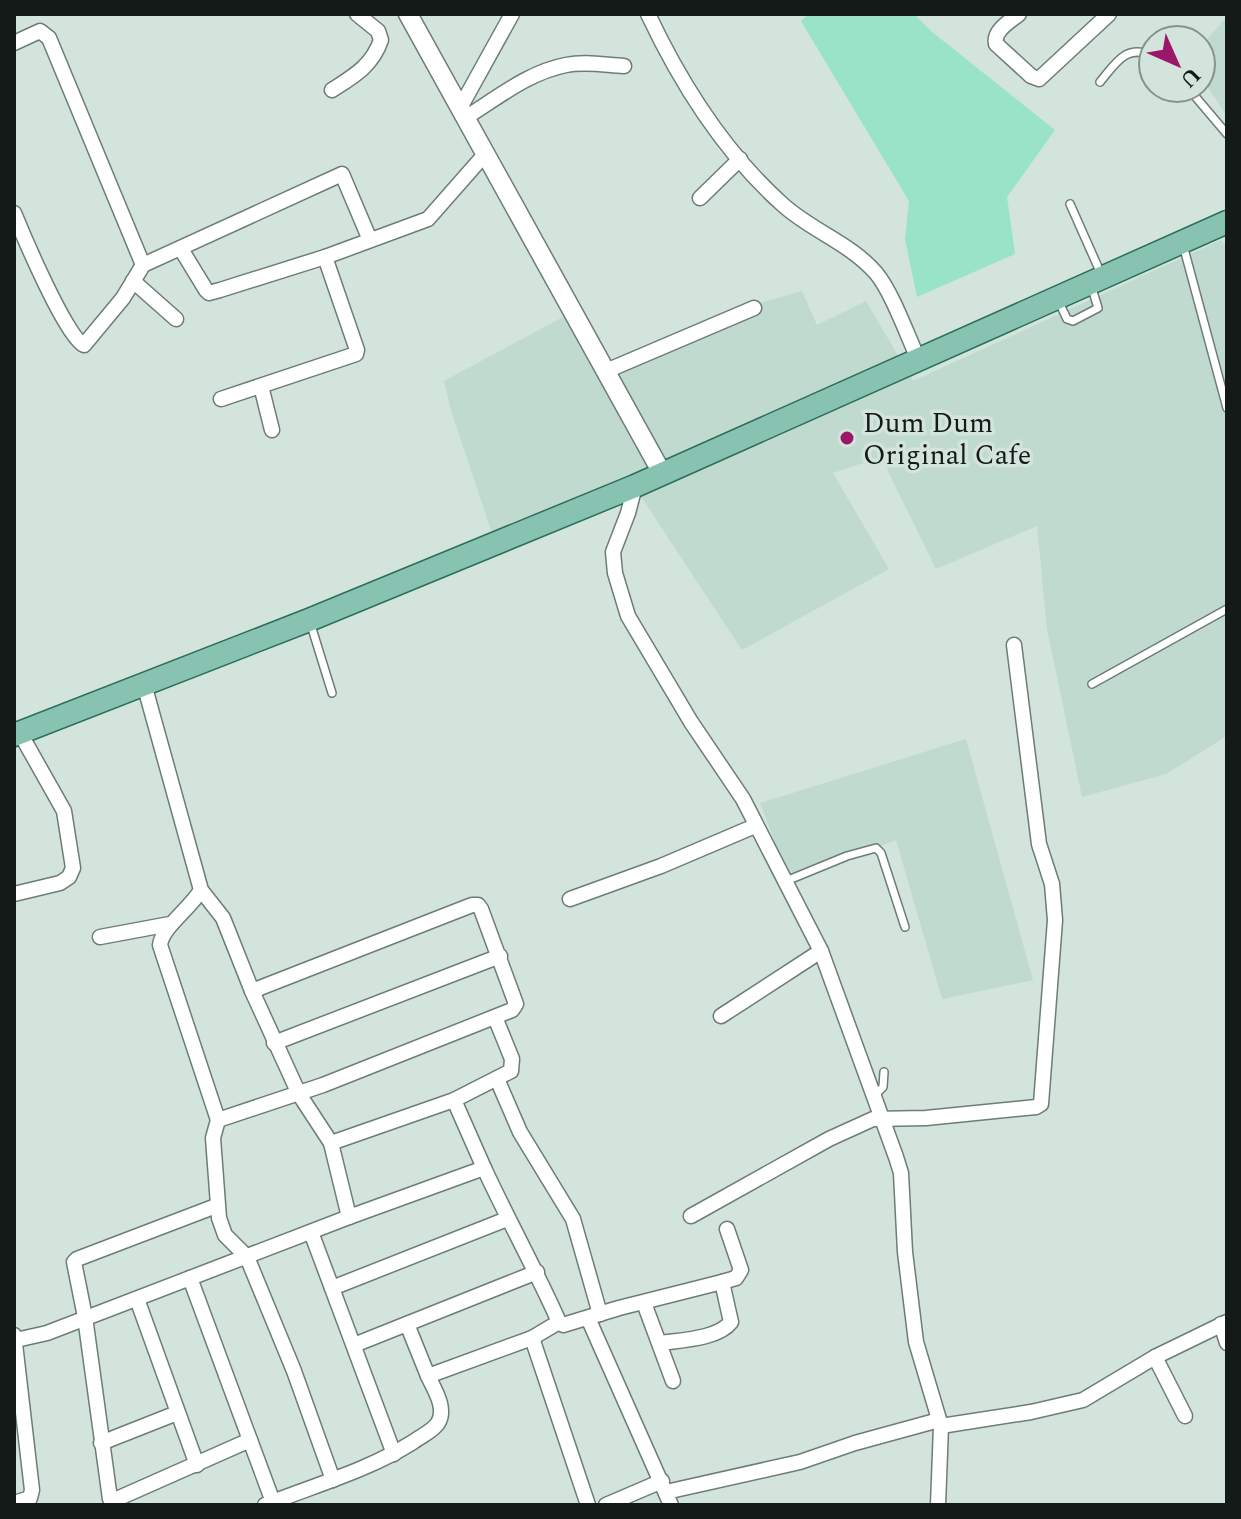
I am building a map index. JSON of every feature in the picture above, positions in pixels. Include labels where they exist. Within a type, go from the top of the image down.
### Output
[{"type":"main road","points":[[17,734],[309,620],[647,480],[1227,222]]},
{"type":"street","points":[[332,90],[370,63],[381,40],[378,31],[357,14]]},
{"type":"street","points":[[408,14],[606,371],[647,480],[628,513],[613,552],[615,573],[628,616],[691,722],[743,799],[821,951],[882,1117],[901,1173],[905,1252],[916,1342],[940,1423],[938,1505]]},
{"type":"street","points":[[462,113],[512,14]]},
{"type":"street","points":[[648,14],[664,49],[707,120],[740,159],[780,203],[847,248],[877,274],[919,361]]},
{"type":"street","points":[[1019,14],[997,33],[995,40],[1031,76],[1039,79],[1109,14]]},
{"type":"street","points":[[14,43],[40,31],[49,38],[143,265]]},
{"type":"street","points":[[462,113],[545,70],[581,63],[624,66]]},
{"type":"street","points":[[181,249],[209,293],[325,257],[428,219],[486,153]]},
{"type":"street","points":[[700,198],[740,159]]},
{"type":"street","points":[[14,213],[20,243],[81,345],[89,342],[143,265],[342,174],[370,240]]},
{"type":"street","points":[[221,399],[356,354],[325,257]]},
{"type":"street","points":[[133,281],[176,319]]},
{"type":"street","points":[[606,371],[754,308]]},
{"type":"street","points":[[261,386],[272,430]]},
{"type":"street","points":[[691,1216],[829,1139],[882,1117],[926,1118],[1041,1104],[1055,920],[1052,884],[1039,844],[1014,645]]},
{"type":"street","points":[[144,684],[201,890],[223,918],[274,1043],[299,1094],[331,1143],[349,1217]]},
{"type":"street","points":[[14,894],[60,883],[69,877],[73,868],[64,811],[17,734]]},
{"type":"street","points":[[570,899],[661,866],[755,826]]},
{"type":"street","points":[[201,890],[160,939],[161,953],[218,1120],[213,1138],[216,1206],[225,1235],[247,1257],[294,1371],[333,1480]]},
{"type":"street","points":[[218,1120],[299,1094],[512,1010],[516,1004],[478,905],[252,991]]},
{"type":"street","points":[[100,937],[170,924]]},
{"type":"street","points":[[721,1016],[821,951]]},
{"type":"street","points":[[274,1043],[500,956]]},
{"type":"street","points":[[331,1143],[454,1100],[508,1074],[513,1066],[495,1017]]},
{"type":"street","points":[[497,1079],[520,1132],[573,1219],[594,1316],[666,1493]]},
{"type":"street","points":[[454,1100],[507,1219],[563,1325],[736,1278],[741,1270],[727,1229]]},
{"type":"street","points":[[14,1503],[30,1498],[32,1490],[15,1337],[47,1333],[484,1168]]},
{"type":"street","points":[[216,1206],[77,1259],[73,1266],[85,1317],[109,1495],[114,1500],[250,1440]]},
{"type":"street","points":[[332,1288],[507,1219]]},
{"type":"street","points":[[311,1232],[394,1454]]},
{"type":"street","points":[[354,1345],[537,1272]]},
{"type":"street","points":[[190,1278],[250,1440],[269,1503],[394,1454],[438,1423],[441,1406],[407,1324]]},
{"type":"street","points":[[661,1343],[692,1338],[729,1326],[731,1322],[722,1282]]},
{"type":"street","points":[[137,1299],[197,1465]]},
{"type":"street","points":[[644,1303],[673,1381]]},
{"type":"street","points":[[428,1376],[532,1338],[559,1322]]},
{"type":"street","points":[[609,1504],[800,1462],[855,1443],[940,1423],[1031,1412],[1083,1400],[1155,1357],[1224,1323],[1227,1343]]},
{"type":"street","points":[[532,1338],[588,1505]]},
{"type":"street","points":[[1155,1357],[1185,1416]]},
{"type":"street","points":[[101,1443],[177,1413]]},
{"type":"lane","points":[[1100,82],[1121,56],[1137,50]]},
{"type":"lane","points":[[1202,104],[1227,134]]},
{"type":"lane","points":[[1070,204],[1096,281]]},
{"type":"lane","points":[[1182,243],[1227,408]]},
{"type":"lane","points":[[1092,684],[1227,609]]},
{"type":"lane","points":[[309,620],[332,693]]},
{"type":"lane","points":[[785,881],[876,848],[881,853],[905,927]]},
{"type":"lane","points":[[873,1096],[883,1087],[884,1072]]},
{"type":"shaded area","points":[[1227,17],[1227,116],[1217,101],[1217,28]]},
{"type":"shaded area","points":[[1221,240],[1227,249],[1227,736],[1166,774],[1082,797],[1047,629],[1037,526],[936,569],[881,457],[833,473],[889,569],[742,650],[634,486],[492,533],[444,381],[578,309],[615,370],[736,310],[802,291],[817,325],[866,301],[913,381]]},
{"type":"shaded area","points":[[966,739],[1033,980],[942,999],[896,840],[790,882],[760,803]]},
{"type":"green space","points":[[809,14],[914,14],[1055,130],[1007,197],[1015,254],[917,297],[905,239],[909,201],[801,21]]},
{"type":"place","name":"Dum Dum Original Cafe","points":[[847,438]]}]
